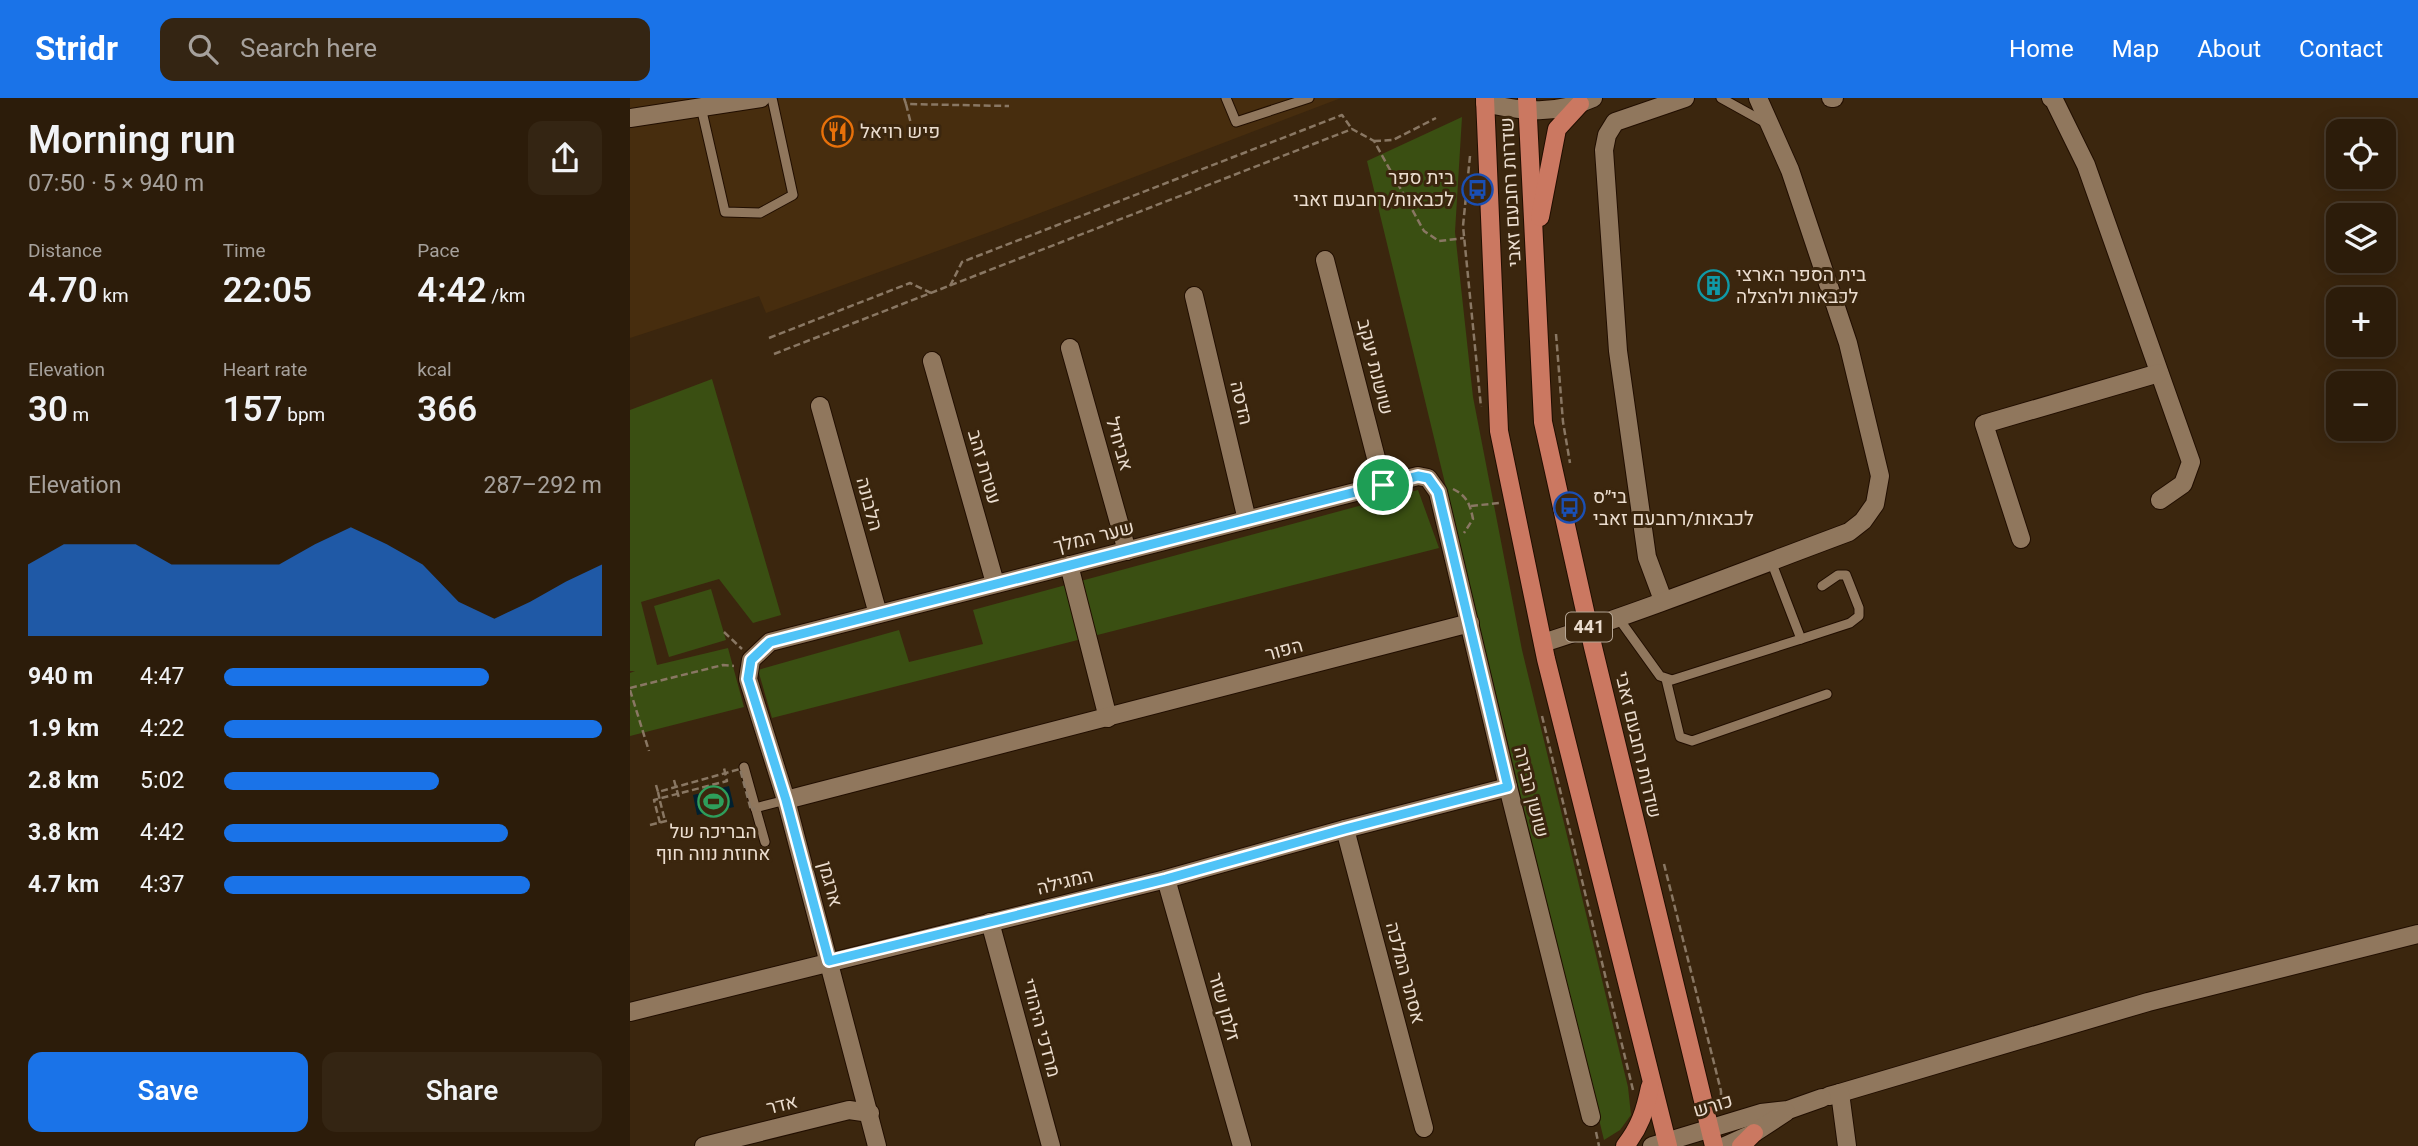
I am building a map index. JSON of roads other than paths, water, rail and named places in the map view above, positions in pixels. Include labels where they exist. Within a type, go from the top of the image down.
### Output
[{"type":"main road","name":"שדרות רחבעם זאבי","points":[[1488,100],[1499,431],[1543,643],[1651,1080],[1662,1145]]},
{"type":"main road","points":[[1534,248],[1557,129],[1586,101]]},
{"type":"main road","name":"שדרות רחבעם זאבי","points":[[1527,105],[1543,422],[1589,628],[1711,1138]]},
{"type":"main road","points":[[1625,1146],[1637,1130],[1644,1114],[1651,1080]]},
{"type":"street","points":[[630,118],[761,98]]},
{"type":"street","points":[[1663,600],[1647,556],[1618,351],[1604,150],[1615,122],[1685,98]]},
{"type":"street","points":[[1543,643],[1619,619],[1849,531],[1863,521],[1875,504],[1880,476],[1848,343],[1790,170],[1758,98]]},
{"type":"street","points":[[2051,98],[2086,165],[2190,462],[2183,484],[2160,500]]},
{"type":"street","points":[[1488,100],[1527,105],[1586,101]]},
{"type":"street","name":"שושנת יעקב","points":[[1325,260],[1383,485]]},
{"type":"street","name":"הדסה","points":[[1194,296],[1247,520]]},
{"type":"street","name":"אביחיל","points":[[1070,348],[1127,551]]},
{"type":"street","name":"עטרת זהב","points":[[932,361],[995,583]]},
{"type":"street","points":[[2021,539],[1984,424],[2159,373]]},
{"type":"street","name":"הלבונה","points":[[820,406],[878,614]]},
{"type":"street","name":"שער המלך","points":[[751,660],[770,642],[1418,476],[1428,478]]},
{"type":"street","name":"שושן הבירה","points":[[1428,478],[1438,492],[1508,787],[1591,1117]]},
{"type":"street","points":[[1069,565],[1108,718]]},
{"type":"street","name":"הפור","points":[[786,800],[1470,624]]},
{"type":"street","name":"ארגמן","points":[[751,660],[748,679],[786,800],[877,1146]]},
{"type":"street","name":"המגילה","points":[[630,1012],[1166,879],[1508,787]]},
{"type":"street","name":"אסתר המלכה","points":[[1345,829],[1424,1128]]},
{"type":"street","name":"זלמן שזר","points":[[1166,879],[1242,1146]]},
{"type":"street","name":"מרדכי היהודי","points":[[990,922],[1051,1146]]},
{"type":"street","name":"כורש","points":[[1662,1145],[1711,1138],[1761,1113],[1788,1110],[2148,1002],[2418,934]]},
{"type":"street","points":[[1840,1093],[1847,1146]]},
{"type":"street","name":"אדר","points":[[704,1146],[849,1110],[870,1113]]},
{"type":"street","name":"כורש","points":[[1725,1146],[1748,1140],[1788,1110]]},
{"type":"lane","points":[[701,107],[725,212],[760,213],[793,195],[772,98]]},
{"type":"lane","points":[[1226,98],[1236,122],[1309,98]]},
{"type":"lane","points":[[1721,98],[1770,125]]},
{"type":"lane","points":[[1771,561],[1801,639]]},
{"type":"lane","points":[[1619,619],[1660,676],[1672,680],[1850,623],[1859,616],[1846,575],[1838,575],[1822,586]]},
{"type":"lane","points":[[1665,679],[1679,737],[1692,741],[1826,694]]},
{"type":"lane","points":[[744,768],[765,842]]},
{"type":"lane","points":[[755,808],[786,800]]},
{"type":"water","name":"הבריכה של אחוזת נווה חוף","points":[[729,786],[734,807],[697,815],[693,795]]},
{"type":"place","name":"פיש רויאל","points":[[837,132]]},
{"type":"place","name":"בית ספר לכבאות/רחבעם זאבי","points":[[1477,189]]},
{"type":"place","name":"בית הספר הארצי לכבאות ולהצלה","points":[[1713,286]]},
{"type":"place","name":"בי״ס לכבאות/רחבעם זאבי","points":[[1570,508]]},
{"type":"place","name":"הבריכה של אחוזת נווה חוף","points":[[713,801]]}]
